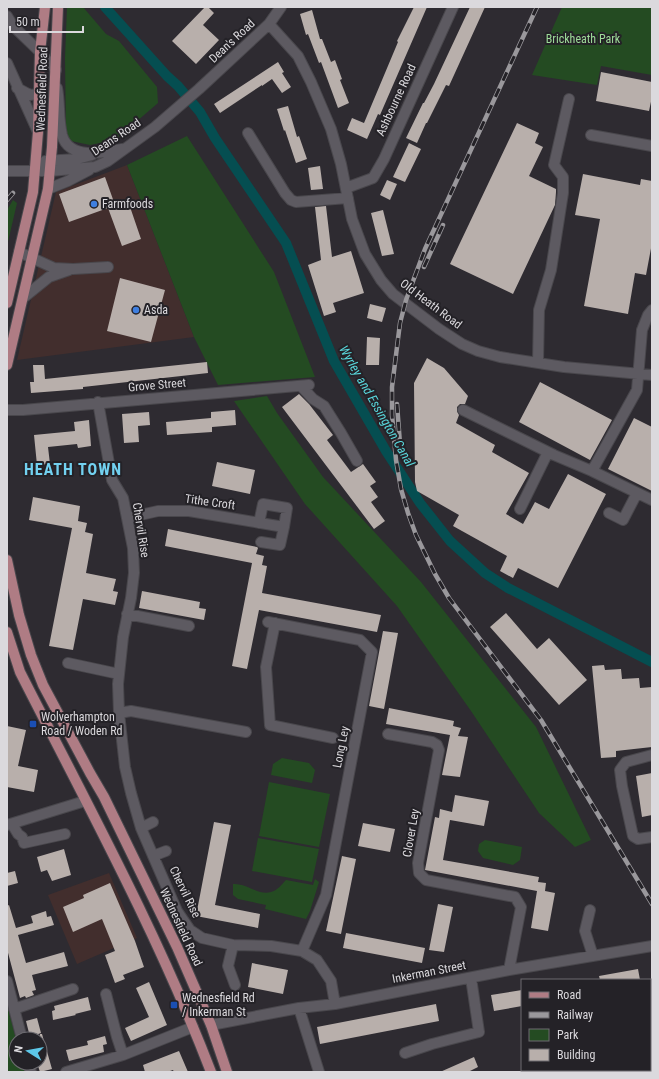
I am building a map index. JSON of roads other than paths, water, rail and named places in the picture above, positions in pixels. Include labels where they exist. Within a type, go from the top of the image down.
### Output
[{"type":"main road","name":"Wednesfield Road","points":[[7,303],[33,192],[38,132],[40,52],[45,7]]},
{"type":"main road","name":"Wednesfield Road","points":[[7,365],[48,189],[56,84],[58,8]]},
{"type":"main road","name":"Wednesfield Road","points":[[7,560],[19,615],[31,655],[43,685],[104,797],[177,946],[211,1025],[226,1072]]},
{"type":"main road","points":[[7,632],[20,672],[139,905],[195,1031],[211,1072]]},
{"type":"main road","points":[[86,801],[104,797]]},
{"type":"main road","points":[[195,1031],[211,1025]]},
{"type":"street","name":"Dean's Road","points":[[198,91],[269,24],[281,7]]},
{"type":"street","name":"Ashbourne Road","points":[[248,133],[285,193],[291,200],[296,202],[338,200],[373,178],[384,159],[453,7]]},
{"type":"street","points":[[7,16],[10,24],[40,52],[56,70]]},
{"type":"street","name":"Old Heath Road","points":[[269,24],[298,56],[311,82],[331,129],[341,164],[352,219],[365,254],[381,280],[393,294],[439,329],[462,344],[478,351],[500,357],[564,367],[652,375]]},
{"type":"street","points":[[7,62],[17,88],[38,132]]},
{"type":"street","points":[[56,84],[59,97],[62,135],[68,147],[84,153],[106,152]]},
{"type":"street","points":[[17,88],[30,95],[38,94]]},
{"type":"street","name":"Deans Road","points":[[7,171],[50,171],[95,167],[108,162],[124,148],[155,127],[198,91]]},
{"type":"street","points":[[538,363],[539,310],[550,270],[563,193],[563,176],[554,165],[569,99]]},
{"type":"street","points":[[591,135],[652,146]]},
{"type":"street","points":[[35,171],[45,161],[77,159],[124,148]]},
{"type":"street","points":[[48,189],[68,181],[95,167]]},
{"type":"street","points":[[19,252],[54,268],[73,269],[108,267]]},
{"type":"street","points":[[23,298],[49,277],[73,269]]},
{"type":"street","points":[[592,471],[637,390],[642,330],[648,315],[652,310]]},
{"type":"street","name":"Grove Street","points":[[7,410],[23,410],[98,402],[305,386],[313,399],[324,406],[342,433],[357,461]]},
{"type":"street","name":"Chervil Rise","points":[[98,402],[112,480],[123,498],[133,548],[134,573],[123,637],[118,684],[119,713],[130,793],[141,828],[177,911],[190,930],[202,938],[233,945],[271,946],[302,951],[317,960],[331,982],[335,1004]]},
{"type":"street","points":[[463,410],[548,452],[652,500]]},
{"type":"street","points":[[520,509],[548,452]]},
{"type":"street","points":[[609,513],[623,520],[637,492]]},
{"type":"street","points":[[261,542],[280,546],[287,508],[263,504],[263,524]]},
{"type":"street","name":"Tithe Croft","points":[[127,518],[158,511],[189,510],[284,528]]},
{"type":"street","points":[[128,614],[188,626]]},
{"type":"street","name":"Long Ley","points":[[302,951],[326,895],[372,652],[360,640],[271,623],[266,667],[270,725],[333,738]]},
{"type":"street","points":[[68,663],[119,674]]},
{"type":"street","points":[[119,713],[131,711],[246,732]]},
{"type":"street","name":"Clover Ley","points":[[388,734],[432,742],[439,750],[418,863],[419,873],[426,880],[515,898],[521,907],[509,970]]},
{"type":"street","points":[[652,755],[626,762],[620,770],[633,836],[638,838],[652,836]]},
{"type":"street","points":[[65,834],[24,843],[22,836],[9,825],[86,801]]},
{"type":"street","points":[[141,828],[153,822]]},
{"type":"street","points":[[153,856],[166,851]]},
{"type":"street","points":[[590,910],[585,931],[593,956]]},
{"type":"street","points":[[233,945],[228,966],[235,985]]},
{"type":"street","name":"Inkerman Street","points":[[211,1025],[299,1008],[335,1004],[509,970],[652,947]]},
{"type":"street","points":[[406,1053],[432,1044],[479,1032],[471,978]]},
{"type":"street","points":[[7,981],[20,1031]]},
{"type":"street","points":[[14,1010],[73,989]]},
{"type":"street","points":[[106,994],[123,1055]]},
{"type":"street","points":[[299,1008],[319,1072]]},
{"type":"street","points":[[66,1072],[195,1031]]},
{"type":"waterway","name":"Wyrley and Essington Canal","points":[[105,7],[200,112],[215,138],[286,243],[334,361],[386,451],[420,503],[450,541],[485,573],[508,588],[652,662]]},
{"type":"railway","points":[[537,7],[425,249],[406,300],[400,323],[392,387],[392,415],[396,460],[401,489],[408,513],[416,535],[435,574],[449,598],[541,720],[652,904]]},
{"type":"railway","points":[[7,200],[13,193]]},
{"type":"railway","points":[[424,267],[443,225]]},
{"type":"railway","points":[[397,404],[400,444]]},
{"type":"place","name":"Farmfoods","points":[[94,204]]},
{"type":"place","name":"Asda","points":[[136,310]]},
{"type":"place","name":"Wolverhampton Road / Woden Rd","points":[[33,724]]},
{"type":"place","name":"Wednesfield Rd / Inkerman St","points":[[174,1005]]},
{"type":"district","name":"HEATH TOWN","points":[[73,469]]},
{"type":"park label","name":"Brickheath Park","points":[[583,39]]}]
